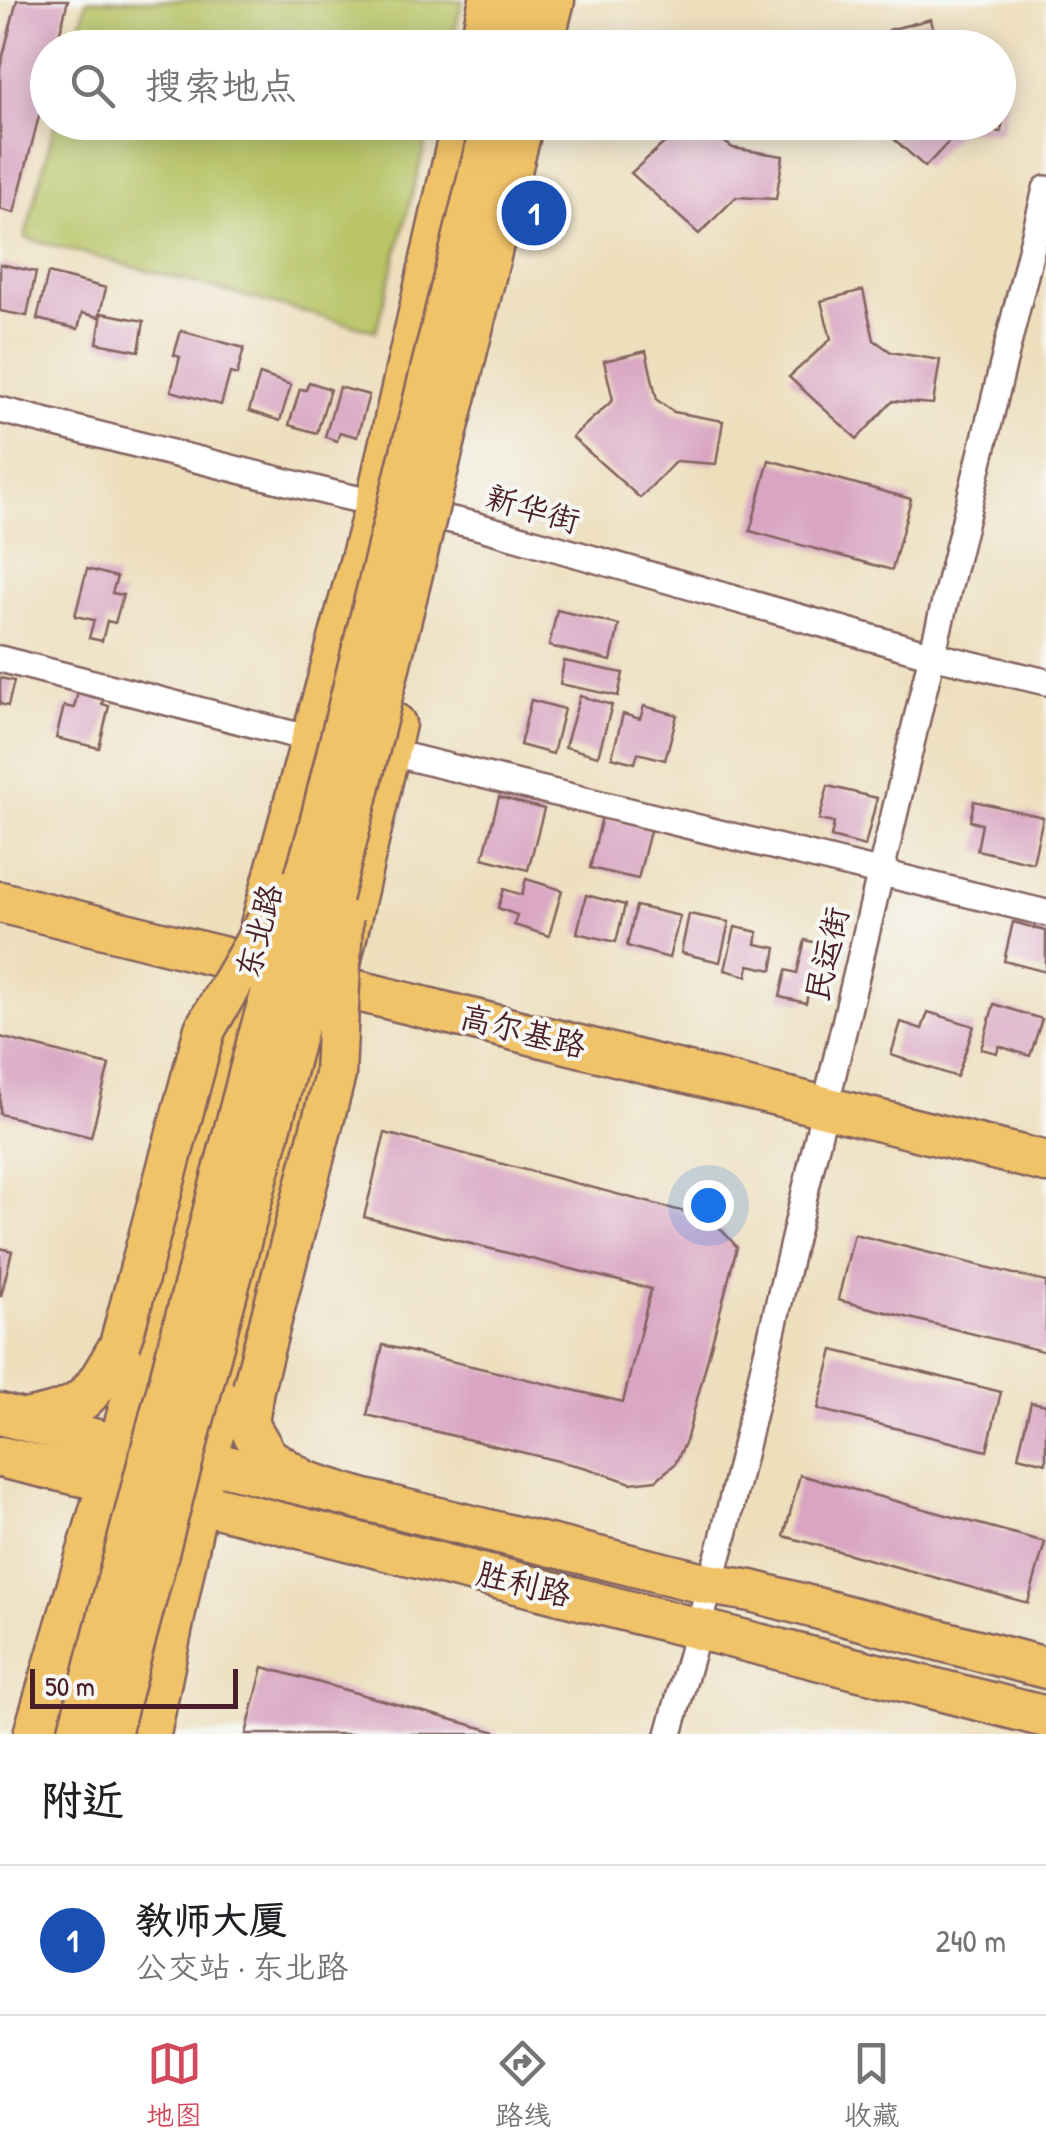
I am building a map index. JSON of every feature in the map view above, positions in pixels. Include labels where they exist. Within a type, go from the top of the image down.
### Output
[{"type":"main road","points":[[484,30],[490,0]]},
{"type":"main road","points":[[514,30],[522,0]]},
{"type":"main road","points":[[546,30],[554,0]]},
{"type":"main road","points":[[564,30],[572,0]]},
{"type":"main road","name":"东北路","points":[[34,1734],[114,1465],[376,504],[458,140]]},
{"type":"main road","name":"东北路","points":[[78,1734],[259,1036],[331,839],[488,140]]},
{"type":"main road","name":"东北路","points":[[110,1734],[331,839],[519,140]]},
{"type":"main road","points":[[150,1734],[206,1461],[335,985],[537,140]]},
{"type":"main road","points":[[12,1417],[58,1414],[90,1396],[120,1346],[205,1030],[331,839]]},
{"type":"main road","points":[[331,839],[336,1076],[253,1389],[248,1424],[268,1458],[304,1482],[361,1499]]},
{"type":"main road","name":"高尔基路","points":[[0,902],[1046,1162]]},
{"type":"main road","name":"胜利路","points":[[12,1417],[197,1502],[1046,1716]]},
{"type":"main road","name":"胜利路","points":[[0,1457],[114,1465],[206,1461],[708,1584],[751,1591],[1046,1668]]},
{"type":"street","name":"民运街","points":[[669,1734],[723,1538],[1046,189]]},
{"type":"street","name":"新华街","points":[[0,410],[444,518],[932,655],[1046,682]]},
{"type":"street","points":[[0,659],[312,739]]},
{"type":"street","points":[[388,752],[1046,913]]},
{"type":"green space","points":[[87,0],[463,0],[455,30],[79,30]]},
{"type":"green space","points":[[51,140],[427,140],[376,331],[25,238]]},
{"type":"building","points":[[17,0],[68,0],[60,30],[30,30],[33,140],[14,213],[0,209],[0,68]]},
{"type":"building","points":[[931,19],[933,30],[889,30]]},
{"type":"building","points":[[667,140],[722,140],[733,148],[783,156],[776,199],[736,197],[699,234],[631,173]]},
{"type":"building","points":[[895,140],[951,140],[925,167]]},
{"type":"building","points":[[0,264],[36,272],[27,316],[0,311]]},
{"type":"building","points":[[48,273],[106,288],[99,317],[82,313],[78,329],[37,319]]},
{"type":"building","points":[[863,290],[874,340],[891,352],[940,360],[933,404],[893,401],[857,439],[789,377],[831,339],[821,301]]},
{"type":"building","points":[[102,313],[144,321],[139,351],[97,343]]},
{"type":"building","points":[[181,331],[244,348],[237,375],[230,373],[221,405],[171,391],[180,357],[174,355]]},
{"type":"building","points":[[646,351],[657,400],[674,412],[723,421],[716,464],[676,461],[640,498],[572,437],[613,400],[604,361]]},
{"type":"building","points":[[260,374],[291,385],[280,421],[249,411]]},
{"type":"building","points":[[309,382],[330,389],[317,433],[289,425],[300,389],[306,390]]},
{"type":"building","points":[[339,387],[369,395],[357,437],[340,432],[337,441],[325,437]]},
{"type":"building","points":[[769,460],[911,499],[892,570],[750,531]]},
{"type":"building","points":[[87,569],[117,577],[112,593],[123,595],[115,623],[107,621],[102,641],[89,638],[94,620],[75,616]]},
{"type":"building","points":[[557,610],[619,625],[611,661],[549,646]]},
{"type":"building","points":[[564,661],[623,673],[618,696],[560,684]]},
{"type":"building","points":[[0,678],[14,681],[8,706],[0,704]]},
{"type":"building","points":[[79,688],[105,694],[102,704],[109,706],[99,748],[56,738],[64,706],[74,708]]},
{"type":"building","points":[[580,696],[612,705],[598,756],[565,747]]},
{"type":"building","points":[[531,700],[564,709],[553,754],[520,745]]},
{"type":"building","points":[[644,706],[677,715],[665,760],[638,753],[635,763],[612,757],[623,714],[640,719]]},
{"type":"building","points":[[828,786],[877,798],[865,846],[831,837],[834,823],[819,820]]},
{"type":"building","points":[[499,797],[544,809],[528,870],[483,858]]},
{"type":"building","points":[[974,801],[1043,817],[1033,863],[977,850],[982,824],[970,821]]},
{"type":"building","points":[[602,816],[651,827],[638,879],[590,868]]},
{"type":"building","points":[[526,879],[562,890],[549,936],[514,925],[517,915],[498,908],[504,889],[522,895]]},
{"type":"building","points":[[586,895],[625,905],[616,942],[577,933]]},
{"type":"building","points":[[636,906],[680,916],[669,958],[627,946]]},
{"type":"building","points":[[689,914],[729,922],[720,962],[681,953]]},
{"type":"building","points":[[1013,922],[1046,931],[1046,972],[1004,961]]},
{"type":"building","points":[[735,927],[758,932],[756,944],[776,948],[772,970],[749,965],[747,976],[725,970]]},
{"type":"building","points":[[805,940],[836,948],[827,984],[811,980],[806,1003],[780,997],[786,970],[797,973]]},
{"type":"building","points":[[994,1004],[1042,1019],[1030,1056],[999,1046],[997,1053],[981,1049]]},
{"type":"building","points":[[928,1012],[974,1026],[957,1077],[891,1055],[901,1022],[922,1029]]},
{"type":"building","points":[[0,1037],[109,1065],[91,1137],[0,1114]]},
{"type":"building","points":[[385,1133],[712,1219],[737,1247],[686,1441],[675,1464],[656,1480],[631,1483],[587,1468],[367,1415],[383,1345],[623,1402],[651,1289],[364,1217]]},
{"type":"building","points":[[854,1234],[1046,1282],[1046,1352],[838,1300]]},
{"type":"building","points":[[0,1248],[12,1251],[1,1296],[0,1296]]},
{"type":"building","points":[[833,1350],[1001,1392],[987,1451],[818,1409]]},
{"type":"building","points":[[1031,1402],[1046,1405],[1046,1463],[1018,1456]]},
{"type":"building","points":[[800,1475],[1045,1542],[1028,1603],[784,1536]]},
{"type":"building","points":[[263,1667],[500,1733],[500,1734],[246,1734]]},
{"type":"place","name":"教师大厦","points":[[534,213]]}]
